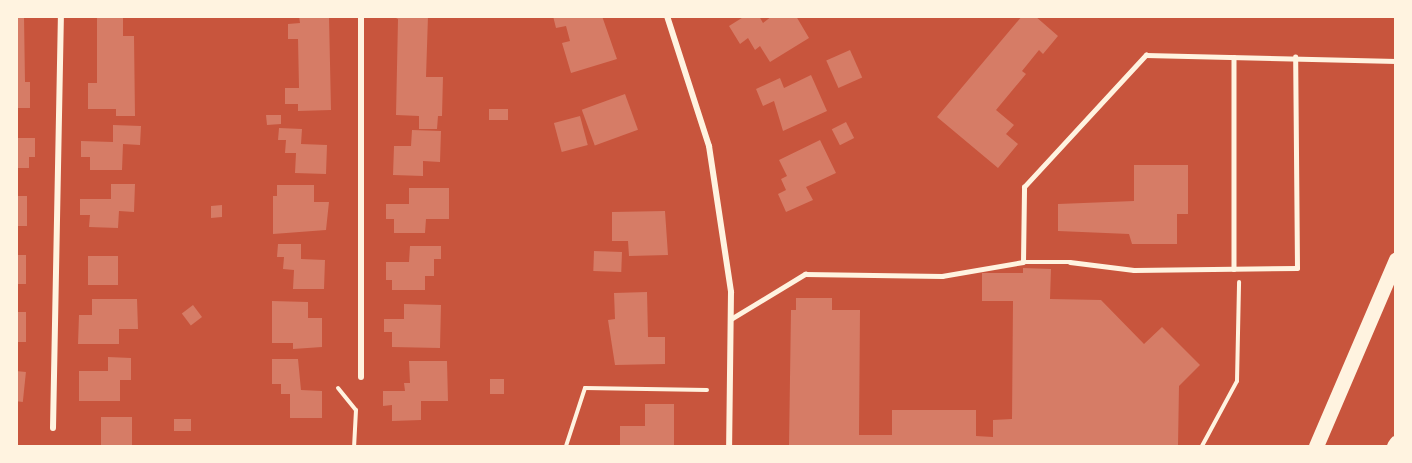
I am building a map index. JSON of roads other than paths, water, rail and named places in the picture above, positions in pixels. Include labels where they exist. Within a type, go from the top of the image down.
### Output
[{"type":"main road","points":[[1316,447],[1395,258]]},
{"type":"street","points":[[53,428],[61,16]]},
{"type":"street","points":[[361,377],[362,16]]},
{"type":"street","points":[[667,16],[709,146],[731,292],[729,447]]},
{"type":"lane","points":[[1023,262],[1024,187],[1146,56],[1295,57],[1395,62]]},
{"type":"lane","points":[[1234,57],[1237,269]]},
{"type":"lane","points":[[730,319],[805,274],[942,276],[1023,262],[1070,262],[1134,270],[1297,268],[1295,57]]}]
